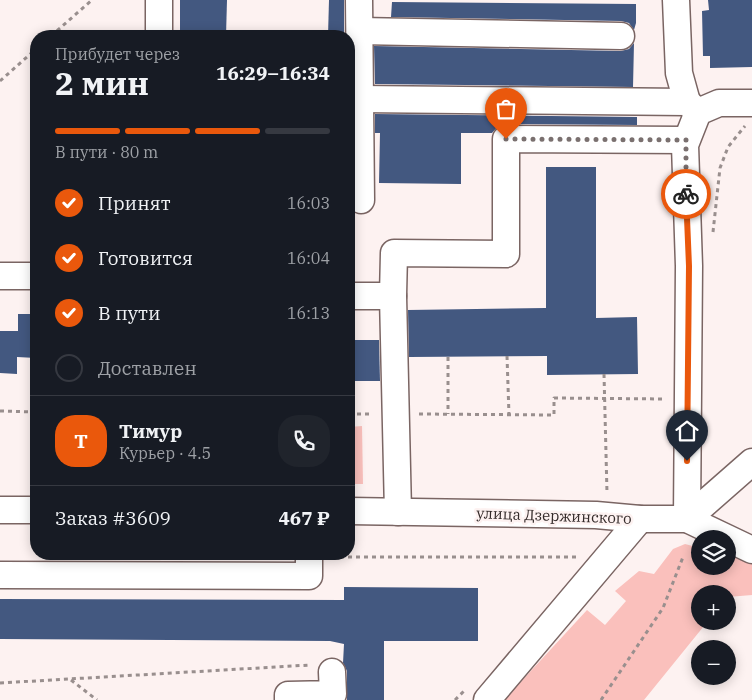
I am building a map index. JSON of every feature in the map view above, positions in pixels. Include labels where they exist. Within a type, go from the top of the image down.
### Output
[{"type":"street","points":[[159,0],[159,30]]},
{"type":"street","points":[[360,0],[361,200]]},
{"type":"street","points":[[676,0],[679,73],[692,107],[686,140],[689,266],[687,520]]},
{"type":"street","points":[[360,31],[621,36]]},
{"type":"street","points":[[360,100],[692,107],[719,103],[752,103]]},
{"type":"street","points":[[398,512],[393,296],[394,253],[506,254],[506,139],[686,140]]},
{"type":"street","points":[[0,276],[30,276]]},
{"type":"street","points":[[355,296],[393,296]]},
{"type":"street","points":[[687,520],[752,462]]},
{"type":"street","points":[[0,510],[30,510]]},
{"type":"street","name":"улица Дзержинского","points":[[355,511],[596,516],[687,520],[752,550]]},
{"type":"street","points":[[478,693],[640,519]]},
{"type":"street","points":[[0,574],[309,576],[309,560]]},
{"type":"street","points":[[288,700],[288,695],[333,694],[332,672]]},
{"type":"path","points":[[58,30],[92,0]]},
{"type":"path","points":[[0,81],[30,54]]},
{"type":"path","points":[[710,238],[714,230],[720,168],[728,147],[752,119]]},
{"type":"path","points":[[507,356],[509,415]]},
{"type":"path","points":[[448,357],[448,414]]},
{"type":"path","points":[[596,516],[608,506],[604,374]]},
{"type":"path","points":[[355,414],[554,415],[554,398],[672,399]]},
{"type":"path","points":[[0,411],[30,412]]},
{"type":"path","points":[[355,555],[582,556]]},
{"type":"path","points":[[601,700],[663,608],[683,557]]},
{"type":"path","points":[[0,683],[332,664],[332,672]]},
{"type":"path","points":[[71,680],[98,700]]},
{"type":"path","points":[[455,700],[478,693]]},
{"type":"shaded area","points":[[362,426],[363,484],[355,484],[355,427]]},
{"type":"shaded area","points":[[685,544],[691,546],[691,575],[736,575],[736,558],[752,563],[752,595],[736,596],[736,585],[691,585],[691,630],[701,630],[644,700],[504,700],[587,610],[605,625],[626,601],[615,591],[639,571],[654,574],[673,549]]},
{"type":"building","points":[[180,0],[227,0],[226,30],[180,30]]},
{"type":"building","points":[[329,0],[344,0],[344,30],[328,30]]},
{"type":"building","points":[[708,0],[752,0],[752,67],[710,68],[710,56],[703,56],[702,11],[709,10]]},
{"type":"building","points":[[392,2],[636,4],[636,23],[634,30],[629,23],[621,21],[391,17]]},
{"type":"building","points":[[634,43],[633,87],[375,84],[374,46],[621,51],[629,49]]},
{"type":"building","points":[[375,114],[637,117],[637,125],[506,124],[498,126],[492,133],[461,133],[461,184],[379,183],[380,133],[375,133]]},
{"type":"building","points":[[546,167],[596,167],[596,318],[637,317],[638,374],[547,375],[547,356],[409,357],[408,310],[546,308]]},
{"type":"building","points":[[18,314],[30,314],[30,358],[17,357],[17,374],[0,373],[0,331],[18,331]]},
{"type":"building","points":[[355,340],[379,340],[380,381],[355,381]]},
{"type":"building","points":[[344,587],[478,588],[478,641],[384,641],[384,700],[347,700],[347,671],[343,663],[344,644],[330,641],[0,639],[0,599],[344,600]]},
{"type":"way so far","points":[[506,139],[686,140],[686,194]]},
{"type":"route","points":[[686,194],[689,266],[687,461]]}]
